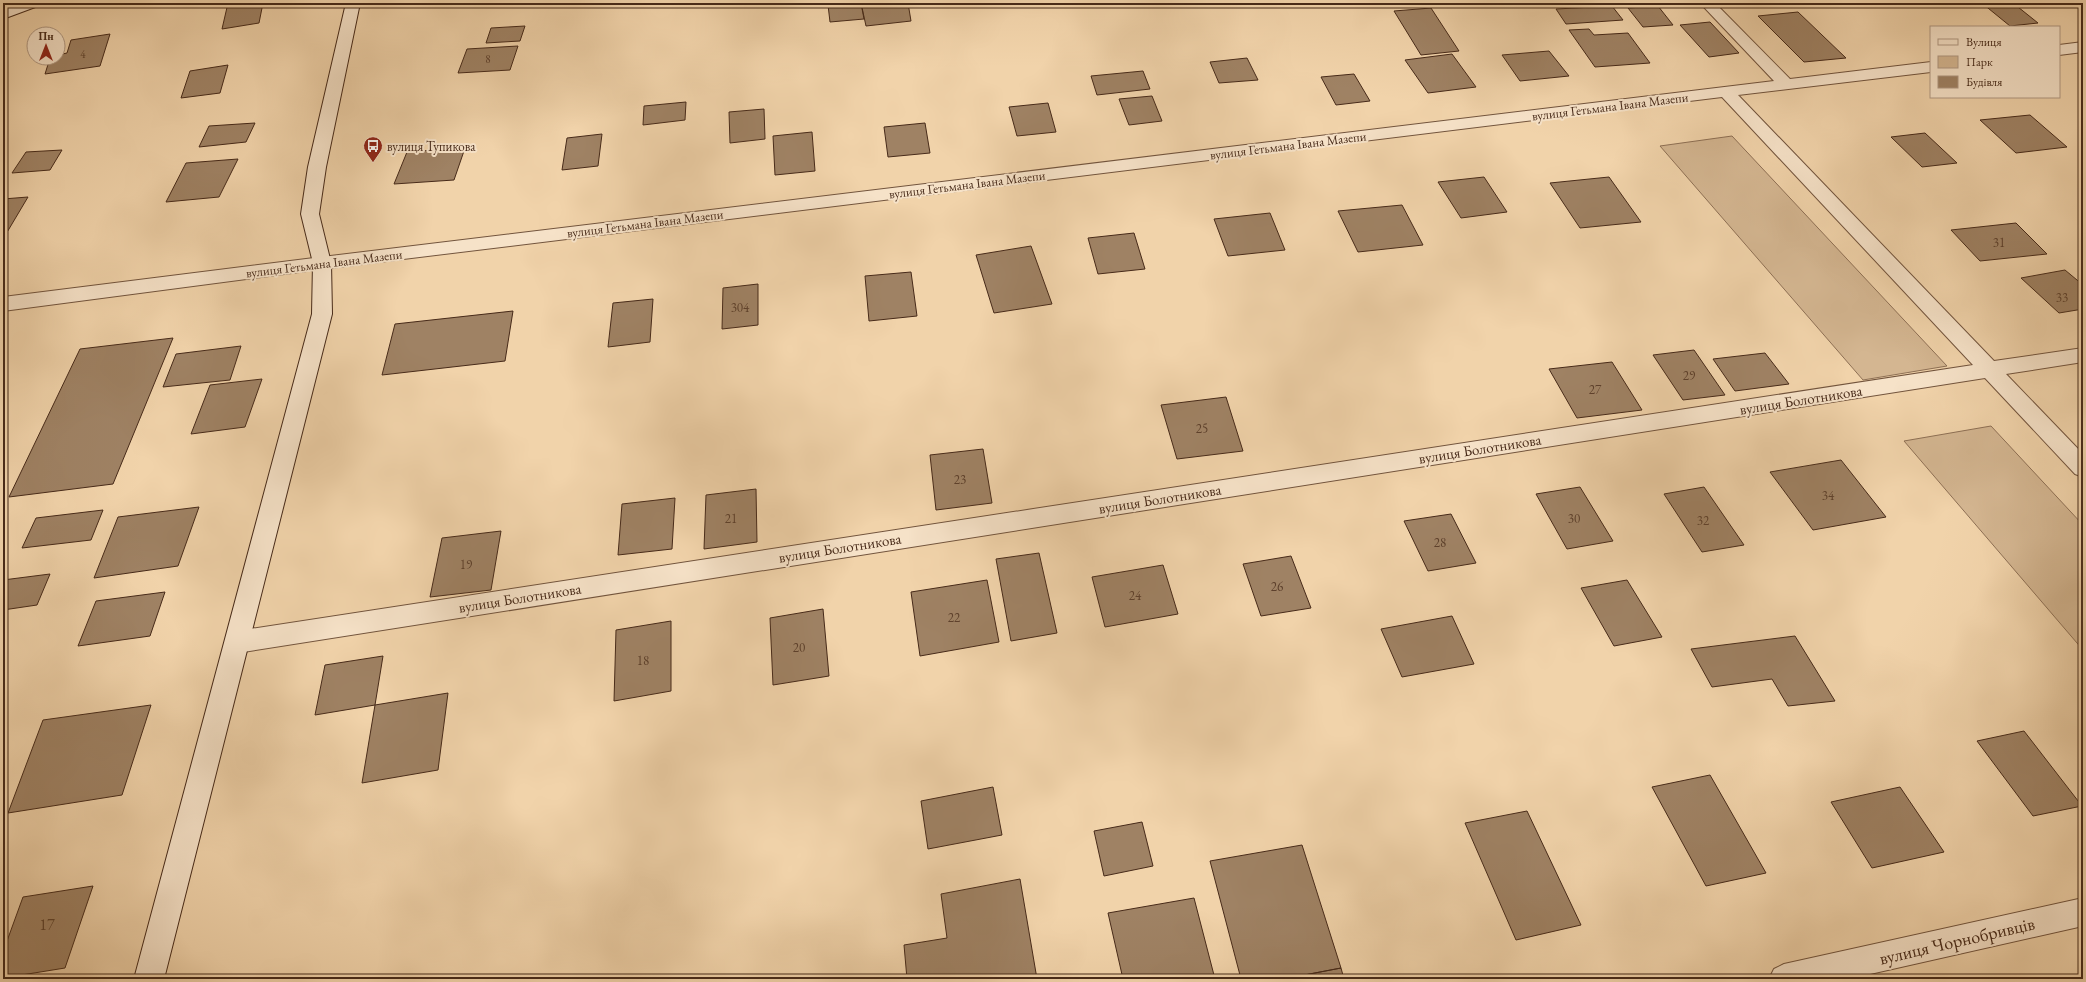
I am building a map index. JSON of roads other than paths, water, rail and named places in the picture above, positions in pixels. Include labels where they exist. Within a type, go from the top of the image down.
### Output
[{"type":"street","points":[[3,14],[33,3]]},
{"type":"street","points":[[149,979],[322,314],[322,263],[317,248],[310,214],[317,167],[353,3]]},
{"type":"street","points":[[1707,3],[1787,85]]},
{"type":"street","points":[[2060,50],[2083,47]]},
{"type":"street","name":"вулиця Гетьмана Івана Мазепи","points":[[3,304],[322,263],[1930,67]]},
{"type":"street","points":[[1726,92],[2083,468]]},
{"type":"street","name":"вулиця Болотникова","points":[[237,642],[2083,355]]},
{"type":"street","name":"вулиця Чорнобривців","points":[[1784,979],[2083,912]]},
{"type":"place","name":"вулиця Тупикова","points":[[373,163]]}]
